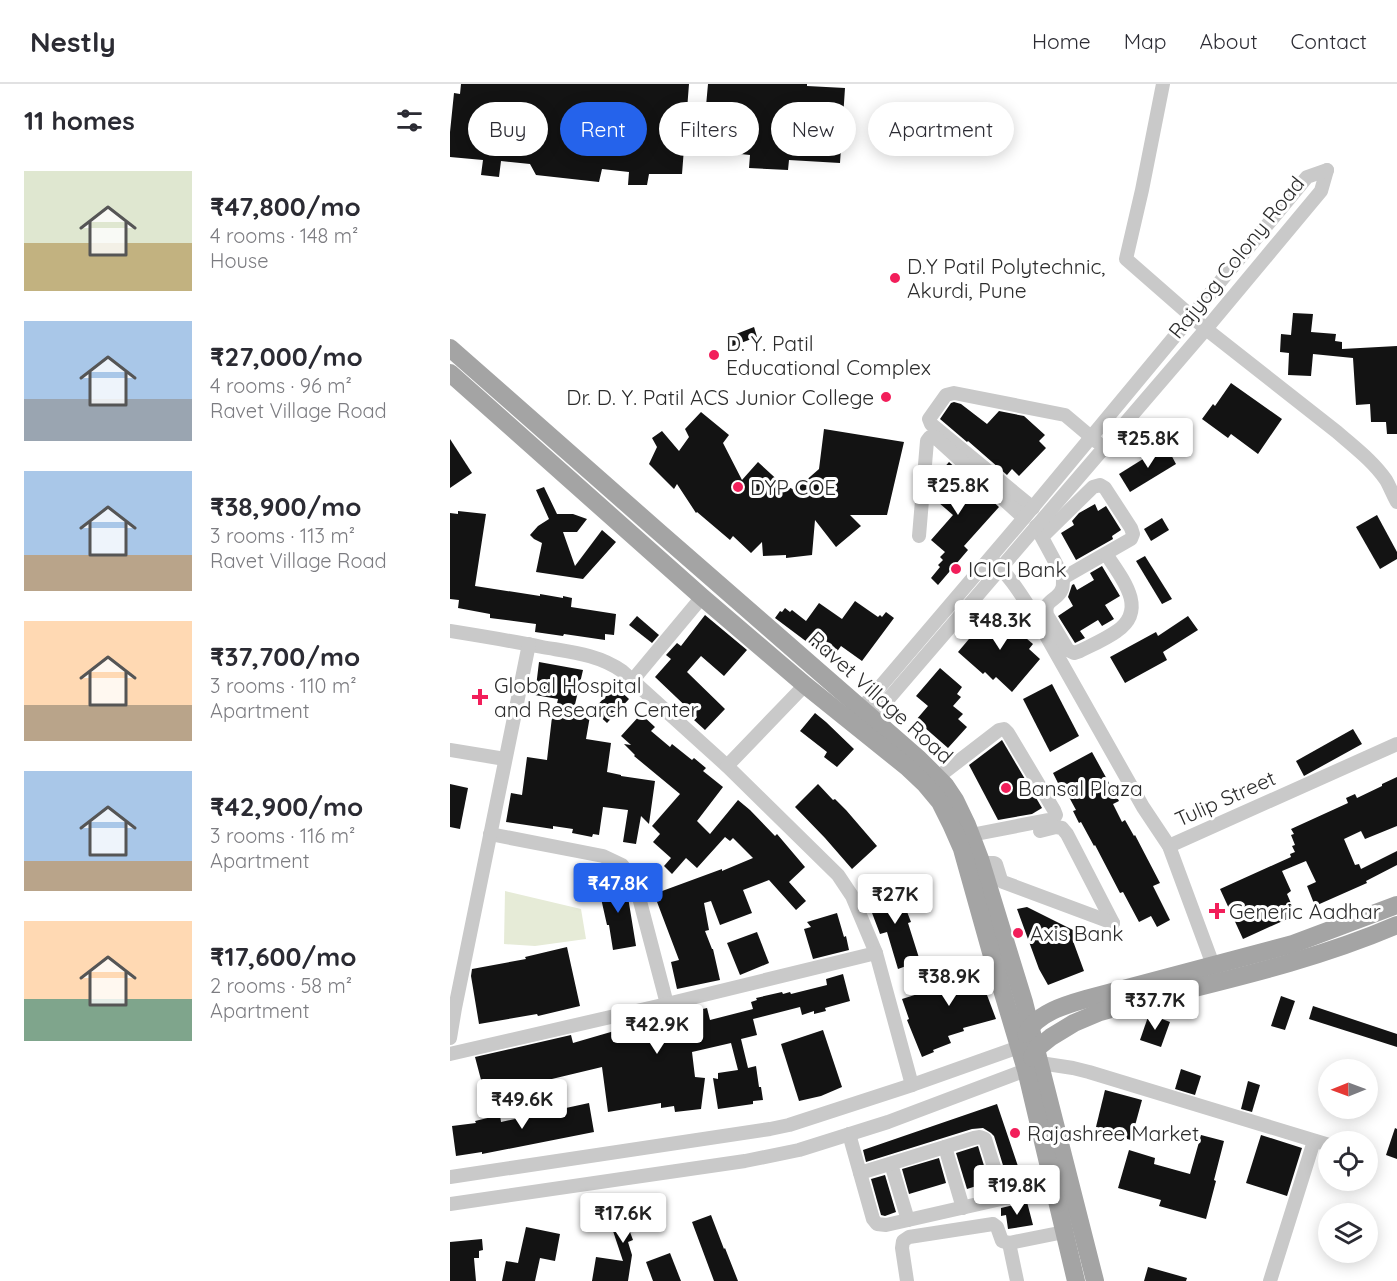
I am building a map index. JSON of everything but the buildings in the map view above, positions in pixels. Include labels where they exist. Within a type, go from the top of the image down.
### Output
[{"type":"main road","name":"Ravet Village Road","points":[[450,348],[651,526],[862,719],[940,801],[962,849],[1030,1058],[1095,1281]]},
{"type":"main road","name":"Ravet Village Road","points":[[450,373],[702,597],[805,685],[862,719],[919,759],[938,777],[955,800],[973,840],[1030,1026]]},
{"type":"main road","points":[[1030,1058],[1074,1023],[1100,1012],[1216,973],[1397,905]]},
{"type":"main road","points":[[1030,1058],[1030,1026],[1050,1012],[1075,1002],[1216,973],[1314,956],[1397,925]]},
{"type":"main road","name":"Ravet Village Road","points":[[1030,1058],[1053,1186],[1076,1281]]},
{"type":"street","points":[[1163,84],[1126,259],[1206,328],[1392,477],[1397,502]]},
{"type":"street","name":"Rajyog Colony Road","points":[[862,719],[878,711],[995,563],[1028,513],[1307,177],[1327,170],[1321,191],[1103,448],[1039,531],[995,563]]},
{"type":"street","points":[[1028,513],[931,424],[929,419],[946,394],[954,393],[1065,415],[1103,448]]},
{"type":"street","points":[[919,536],[927,441],[930,437],[935,437],[1028,513]]},
{"type":"street","points":[[1063,578],[1131,539],[1133,534],[1106,488],[1100,485],[1093,487],[1039,531],[1063,578],[1062,590],[1048,604],[1047,615],[1068,650],[1074,653],[1118,630],[1131,616],[1131,597],[1106,554]]},
{"type":"street","points":[[995,563],[1021,594],[1035,616],[1143,807],[1169,846]]},
{"type":"street","points":[[632,681],[702,597]]},
{"type":"street","points":[[450,631],[529,644],[601,659],[614,665],[727,766],[838,875],[852,896],[876,953],[912,1085]]},
{"type":"street","points":[[450,1038],[452,1008],[529,644]]},
{"type":"street","points":[[727,766],[805,685]]},
{"type":"street","points":[[938,777],[999,730],[1004,729],[1008,732],[1056,815],[1053,819],[973,840]]},
{"type":"street","name":"Tulip Street","points":[[1216,973],[1169,846],[1397,744]]},
{"type":"street","points":[[450,750],[505,759]]},
{"type":"street","points":[[973,840],[1062,828],[1113,922],[1003,882],[1000,880],[996,864],[981,863]]},
{"type":"street","points":[[490,834],[603,856],[622,865],[636,886],[667,1004]]},
{"type":"street","points":[[450,1054],[876,953]]},
{"type":"street","points":[[450,1177],[743,1147],[799,1150],[888,1122],[1030,1058]]},
{"type":"street","points":[[450,1204],[743,1147],[789,1125],[912,1085],[1030,1058],[1089,1072],[1318,1142]]},
{"type":"street","points":[[849,1134],[873,1219],[877,1224],[886,1226],[1053,1186]]},
{"type":"street","points":[[860,1173],[980,1137],[985,1139],[1004,1198]]},
{"type":"street","points":[[1270,1281],[1314,1141]]},
{"type":"street","points":[[945,1147],[963,1208]]},
{"type":"street","points":[[891,1164],[908,1220]]},
{"type":"street","points":[[907,1281],[902,1248],[903,1241],[909,1237],[993,1224],[998,1227],[1002,1241],[1009,1243],[1064,1232]]},
{"type":"street","points":[[1009,1243],[1017,1281]]},
{"type":"green space","points":[[505,891],[581,909],[586,939],[535,946],[504,944]]},
{"type":"place","name":"D.Y Patil Polytechnic, Akurdi, Pune","points":[[895,278]]},
{"type":"place","name":"D. Y. Patil Educational Complex","points":[[714,355]]},
{"type":"place","name":"Dr. D. Y. Patil ACS Junior College","points":[[886,397]]},
{"type":"place","name":"DYP COE","points":[[738,487]]},
{"type":"place","name":"ICICI Bank","points":[[956,569]]},
{"type":"place","name":"Global Hospital and Research Center","points":[[480,697]]},
{"type":"place","name":"Bansal Plaza","points":[[1006,788]]},
{"type":"place","name":"Generic Aadhar","points":[[1217,911]]},
{"type":"place","name":"Axis Bank","points":[[1018,933]]},
{"type":"place","name":"Rajashree Market","points":[[1015,1133]]}]
